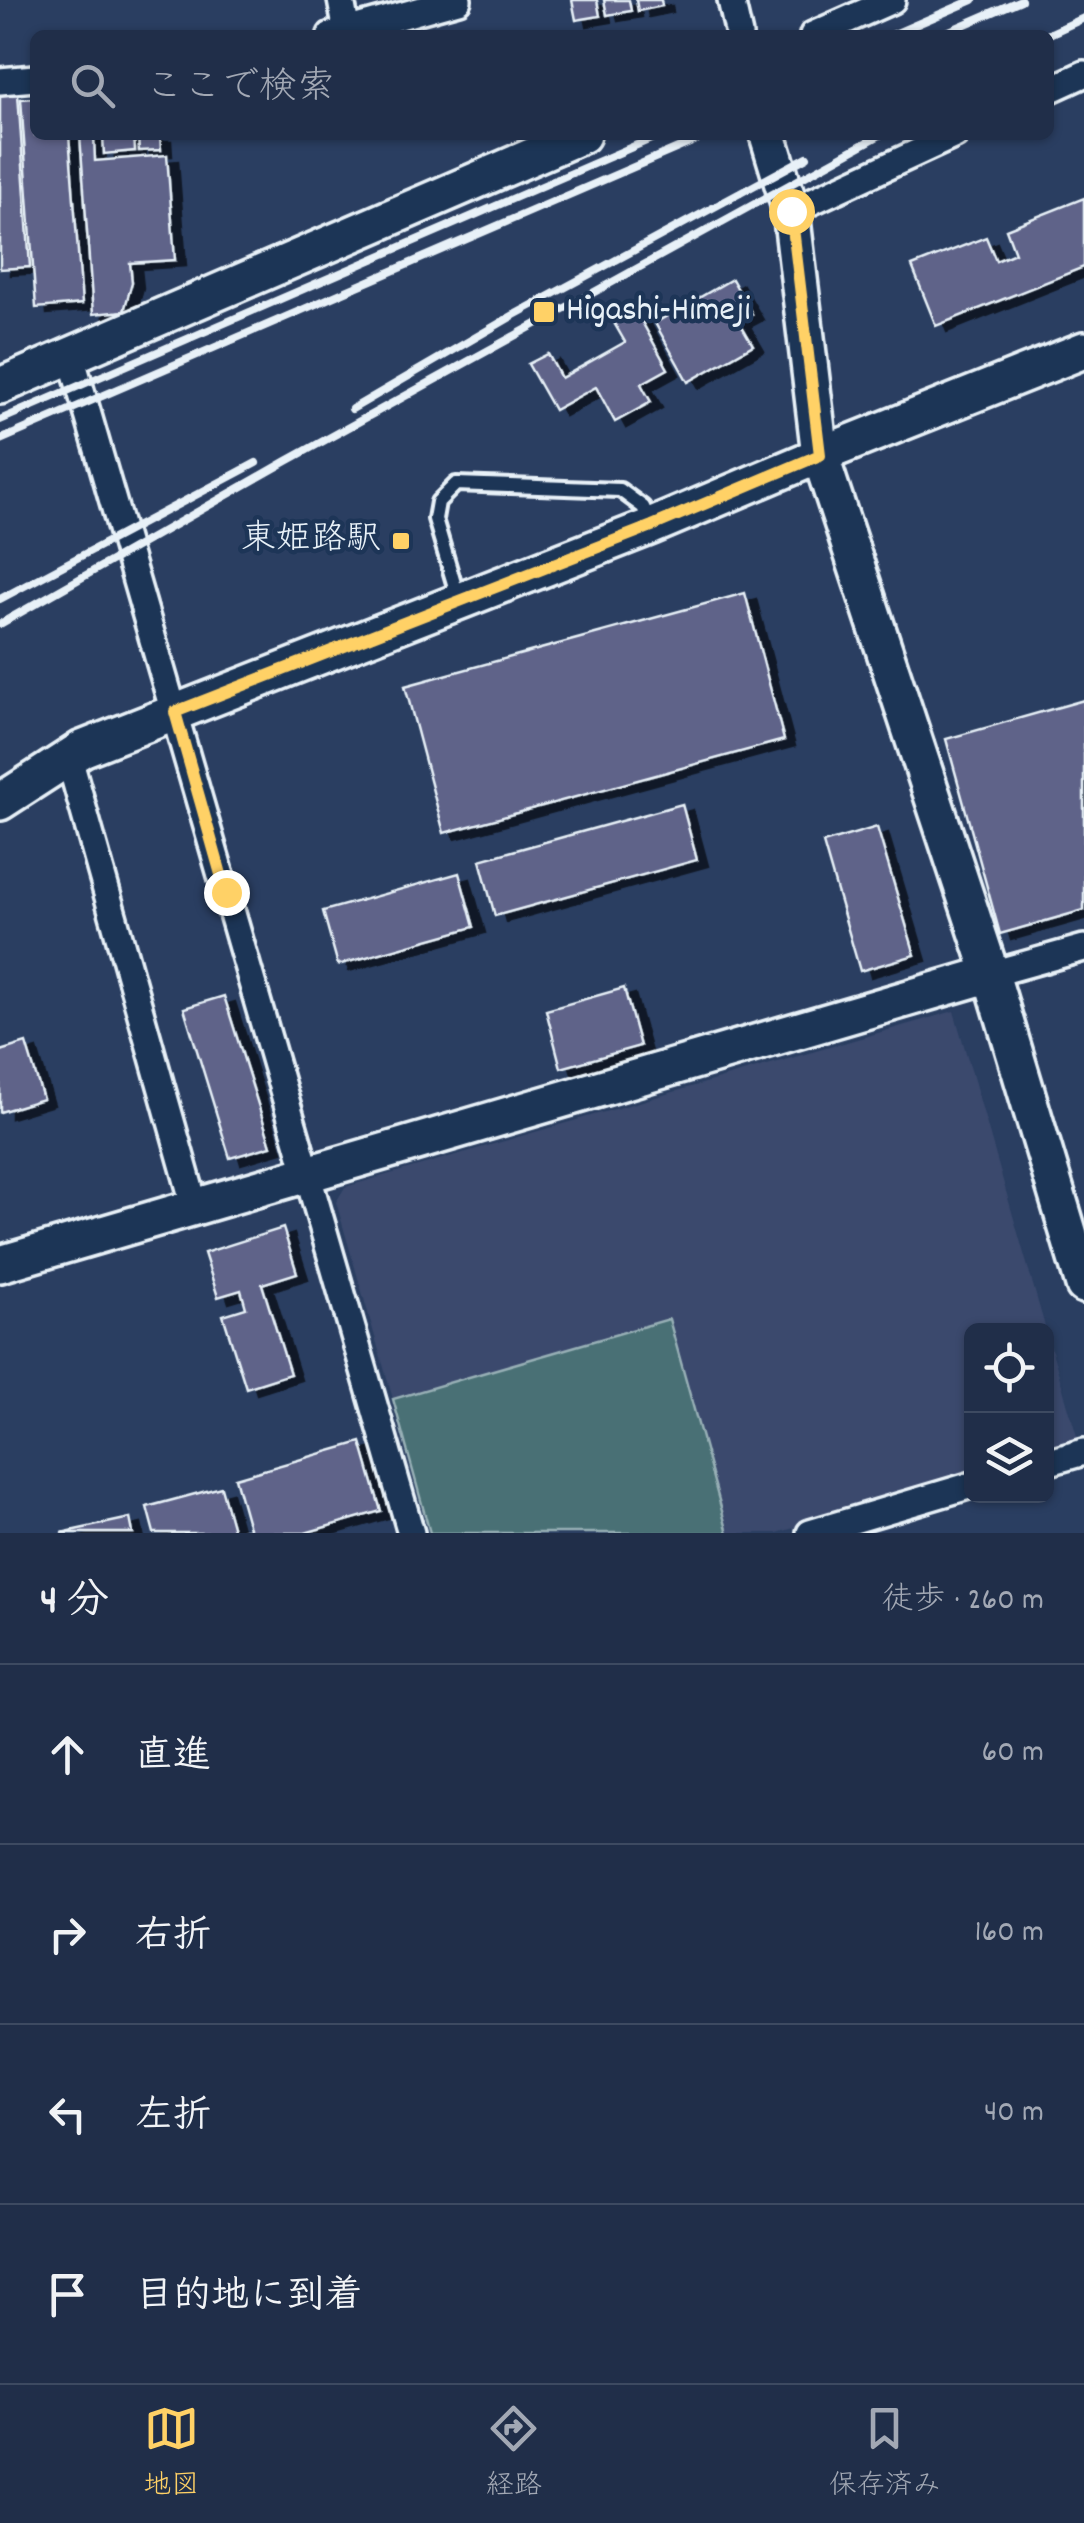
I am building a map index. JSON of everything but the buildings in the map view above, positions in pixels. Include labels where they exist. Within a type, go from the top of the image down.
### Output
[{"type":"street","points":[[339,30],[340,0]]},
{"type":"street","points":[[353,30],[458,0]]},
{"type":"street","points":[[731,0],[738,30]]},
{"type":"street","points":[[824,30],[892,0]]},
{"type":"street","points":[[1054,88],[1084,74]]},
{"type":"street","points":[[0,81],[30,78]]},
{"type":"street","points":[[0,386],[570,140]]},
{"type":"street","points":[[770,140],[791,211],[820,455],[991,974],[1081,1267]]},
{"type":"street","points":[[791,211],[945,140]]},
{"type":"street","points":[[0,802],[82,749],[652,526],[1084,350]]},
{"type":"street","points":[[71,356],[411,1533]]},
{"type":"street","points":[[69,758],[195,1207]]},
{"type":"street","points":[[0,1264],[1084,948]]},
{"type":"street","points":[[1054,1461],[1084,1452]]},
{"type":"street","points":[[810,1533],[964,1487]]},
{"type":"lane","points":[[459,601],[435,518],[438,502],[456,484],[620,490],[643,507],[652,526]]},
{"type":"shaded area","points":[[954,1011],[1044,1323],[964,1323],[964,1477],[777,1533],[728,1533],[669,1319],[393,1399],[336,1202],[345,1187]]},
{"type":"shaded area","points":[[1054,1358],[1079,1443],[1054,1451]]},
{"type":"green space","points":[[669,1319],[728,1533],[430,1533],[393,1399]]},
{"type":"railway","points":[[904,30],[973,0]]},
{"type":"railway","points":[[952,30],[1021,0]]},
{"type":"railway","points":[[1054,32],[1084,18]]},
{"type":"railway","points":[[0,420],[648,140]]},
{"type":"railway","points":[[0,440],[696,140]]},
{"type":"railway","points":[[0,624],[287,461],[871,140]]},
{"type":"railway","points":[[352,409],[514,315],[807,157]]},
{"type":"railway","points":[[0,599],[256,463]]},
{"type":"place","name":"Higashi-Himeji","points":[[544,312]]},
{"type":"place","name":"東姫路駅","points":[[401,541]]},
{"type":"route","points":[[226,892],[175,712],[652,526],[820,455],[791,211]]}]
